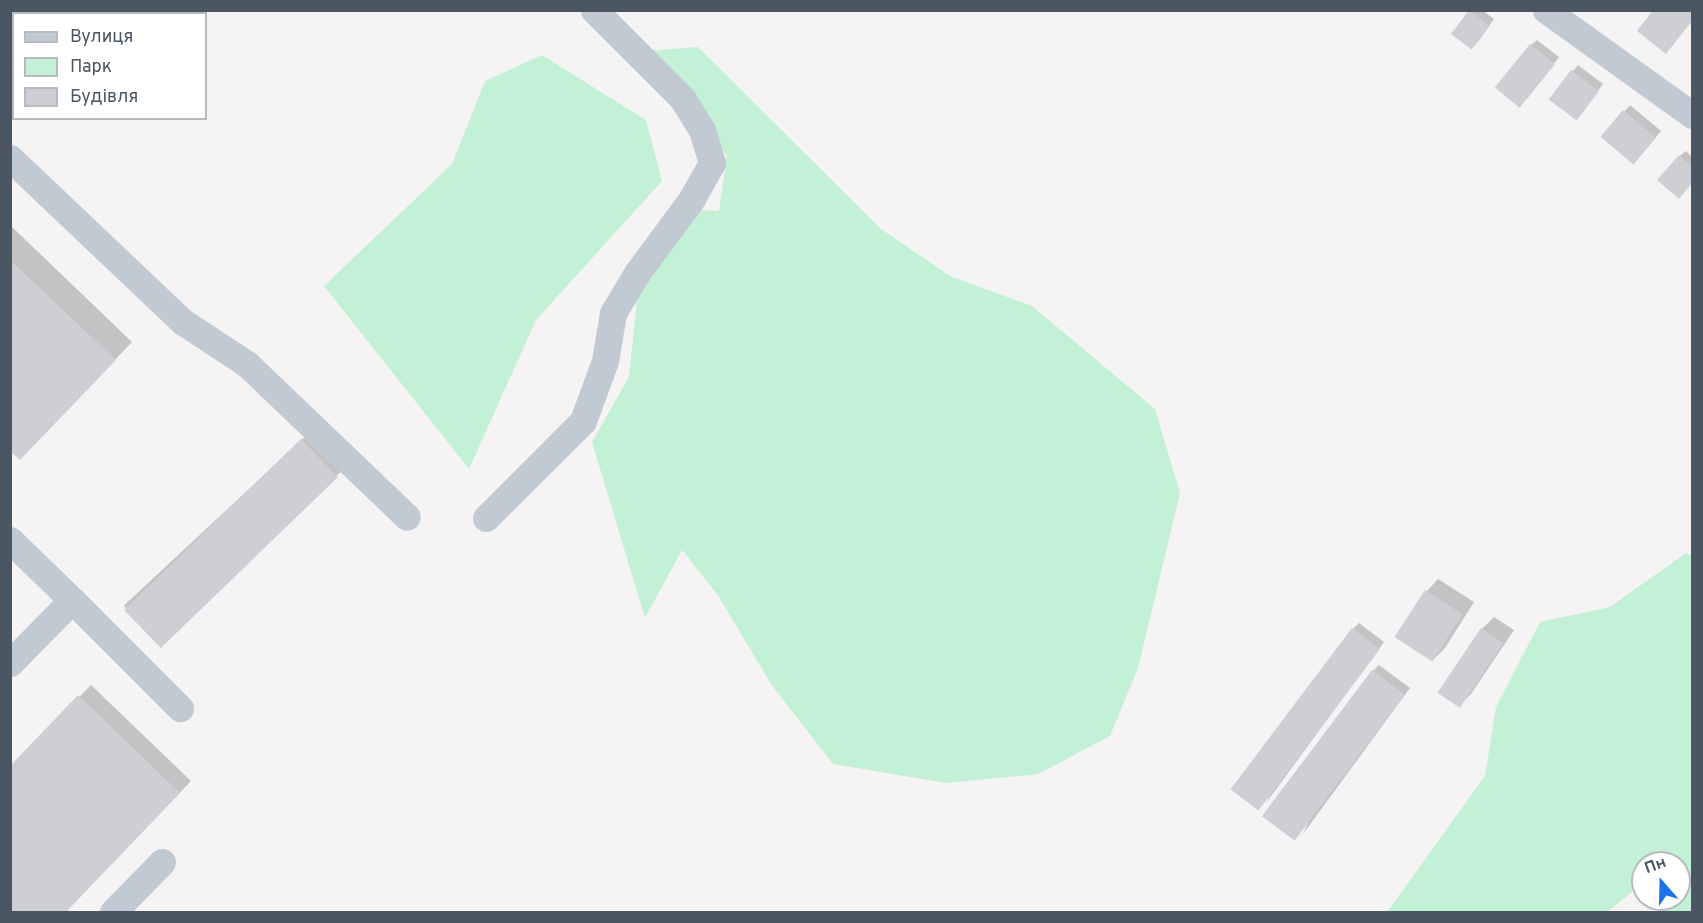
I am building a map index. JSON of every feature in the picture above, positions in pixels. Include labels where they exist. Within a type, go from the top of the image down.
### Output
[{"type":"street","points":[[486,518],[583,421],[605,361],[613,313],[637,273],[691,200],[712,163],[702,130],[683,99],[594,10]]},
{"type":"street","points":[[1546,10],[1692,115]]},
{"type":"street","points":[[10,158],[183,322],[247,364],[407,517]]},
{"type":"street","points":[[10,540],[180,708]]},
{"type":"street","points":[[10,663],[72,600]]},
{"type":"street","points":[[113,912],[162,862]]},
{"type":"green space","points":[[698,47],[881,229],[950,276],[1032,306],[1155,409],[1180,493],[1138,668],[1110,736],[1038,774],[946,783],[833,764],[771,684],[717,594],[682,550],[645,618],[592,442],[629,377],[638,291],[697,210],[719,211],[727,156],[646,51]]},
{"type":"green space","points":[[542,55],[646,120],[662,181],[536,320],[469,469],[324,286],[452,164],[485,81]]},
{"type":"green space","points":[[1686,553],[1692,556],[1692,912],[1668,911],[1691,911],[1691,851],[1631,851],[1631,893],[1607,912],[1387,912],[1485,776],[1496,707],[1540,622],[1610,607]]},
{"type":"building","points":[[1469,10],[1490,26],[1472,50],[1451,34]]},
{"type":"building","points":[[1653,10],[1692,10],[1692,21],[1666,54],[1637,31]]},
{"type":"building","points":[[1530,44],[1555,64],[1520,108],[1495,88]]},
{"type":"building","points":[[1571,70],[1599,91],[1577,121],[1549,100]]},
{"type":"building","points":[[1623,110],[1656,138],[1633,164],[1601,137]]},
{"type":"building","points":[[1679,155],[1692,167],[1692,183],[1679,199],[1657,180]]},
{"type":"building","points":[[10,260],[116,360],[20,460],[10,451]]},
{"type":"building","points":[[301,439],[338,477],[161,648],[124,610]]},
{"type":"building","points":[[1425,590],[1463,615],[1432,661],[1395,637]]},
{"type":"building","points":[[1352,628],[1380,649],[1258,810],[1230,789]]},
{"type":"building","points":[[1481,628],[1503,643],[1460,708],[1437,693]]},
{"type":"building","points":[[1372,670],[1405,695],[1295,841],[1262,816]]},
{"type":"building","points":[[78,695],[180,793],[66,912],[10,912],[10,766]]}]
